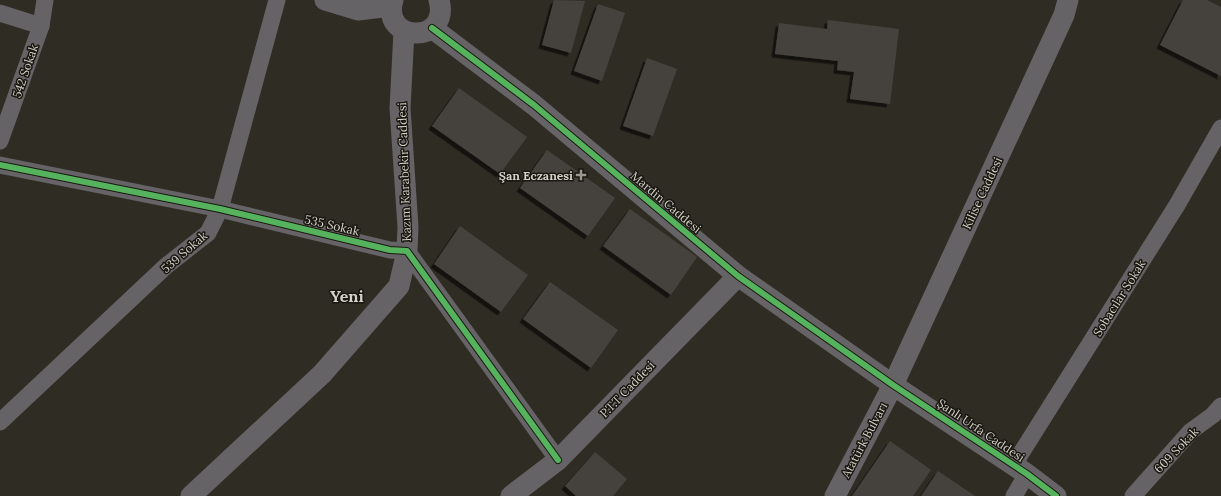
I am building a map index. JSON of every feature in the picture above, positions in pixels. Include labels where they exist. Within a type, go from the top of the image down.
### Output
[{"type":"street","name":"542 Sokak","points":[[0,141],[41,26],[45,0]]},
{"type":"street","name":"539 Sokak","points":[[0,422],[166,266],[208,233],[220,209],[277,0]]},
{"type":"street","points":[[325,0],[358,10],[392,3],[394,20],[404,31],[418,34],[432,28],[437,22],[440,14],[439,0]]},
{"type":"street","name":"Kilise Caddesi","points":[[893,385],[1064,15],[1068,0]]},
{"type":"street","points":[[0,13],[41,26]]},
{"type":"street","name":"Mardin Caddesi","points":[[432,28],[534,105],[738,276],[893,385]]},
{"type":"street","name":"Kazım Karabekir Caddesi","points":[[191,496],[322,374],[399,286],[407,251],[408,227],[400,108],[404,31]]},
{"type":"street","name":"Sobacılar Sokak","points":[[1014,496],[1020,470],[1221,128]]},
{"type":"street","name":"535 Sokak","points":[[0,165],[220,209],[390,250],[407,251]]},
{"type":"street","points":[[407,251],[558,460]]},
{"type":"street","name":"P.T.T Caddesi","points":[[511,496],[558,460],[738,276]]},
{"type":"street","name":"Şanlı Urfa Caddesi","points":[[893,385],[1020,470],[1056,496]]},
{"type":"street","name":"Atatürk Bulvarı","points":[[835,496],[893,385]]},
{"type":"street","name":"609 Sokak","points":[[1133,496],[1191,431],[1218,415]]},
{"type":"building","points":[[554,0],[585,1],[571,53],[542,45]]},
{"type":"building","points":[[1183,0],[1207,0],[1221,7],[1221,76],[1160,45]]},
{"type":"building","points":[[598,4],[625,13],[602,81],[574,71]]},
{"type":"building","points":[[828,20],[899,29],[890,104],[850,99],[854,72],[837,70],[838,61],[775,54],[779,23],[827,29]]},
{"type":"building","points":[[647,58],[677,69],[653,136],[623,126]]},
{"type":"building","points":[[459,88],[527,137],[500,174],[432,126]]},
{"type":"building","points":[[547,150],[615,198],[588,236],[520,188]]},
{"type":"building","points":[[630,209],[697,257],[671,295],[603,246]]},
{"type":"building","points":[[460,226],[528,275],[501,312],[434,264]]},
{"type":"building","points":[[550,282],[618,330],[591,368],[523,319]]},
{"type":"building","points":[[890,441],[931,470],[913,496],[852,496]]},
{"type":"building","points":[[595,452],[627,479],[613,496],[576,496],[565,486]]},
{"type":"building","points":[[938,471],[975,496],[921,496]]},
{"type":"cycle path","points":[[432,28],[534,105],[738,276],[893,385],[1027,474],[1056,496]]},
{"type":"cycle path","points":[[0,165],[220,209],[390,250],[407,251],[558,460]]},
{"type":"place","name":"Şan Eczanesi","points":[[581,175]]},
{"type":"district","name":"Yeni","points":[[347,296]]}]
